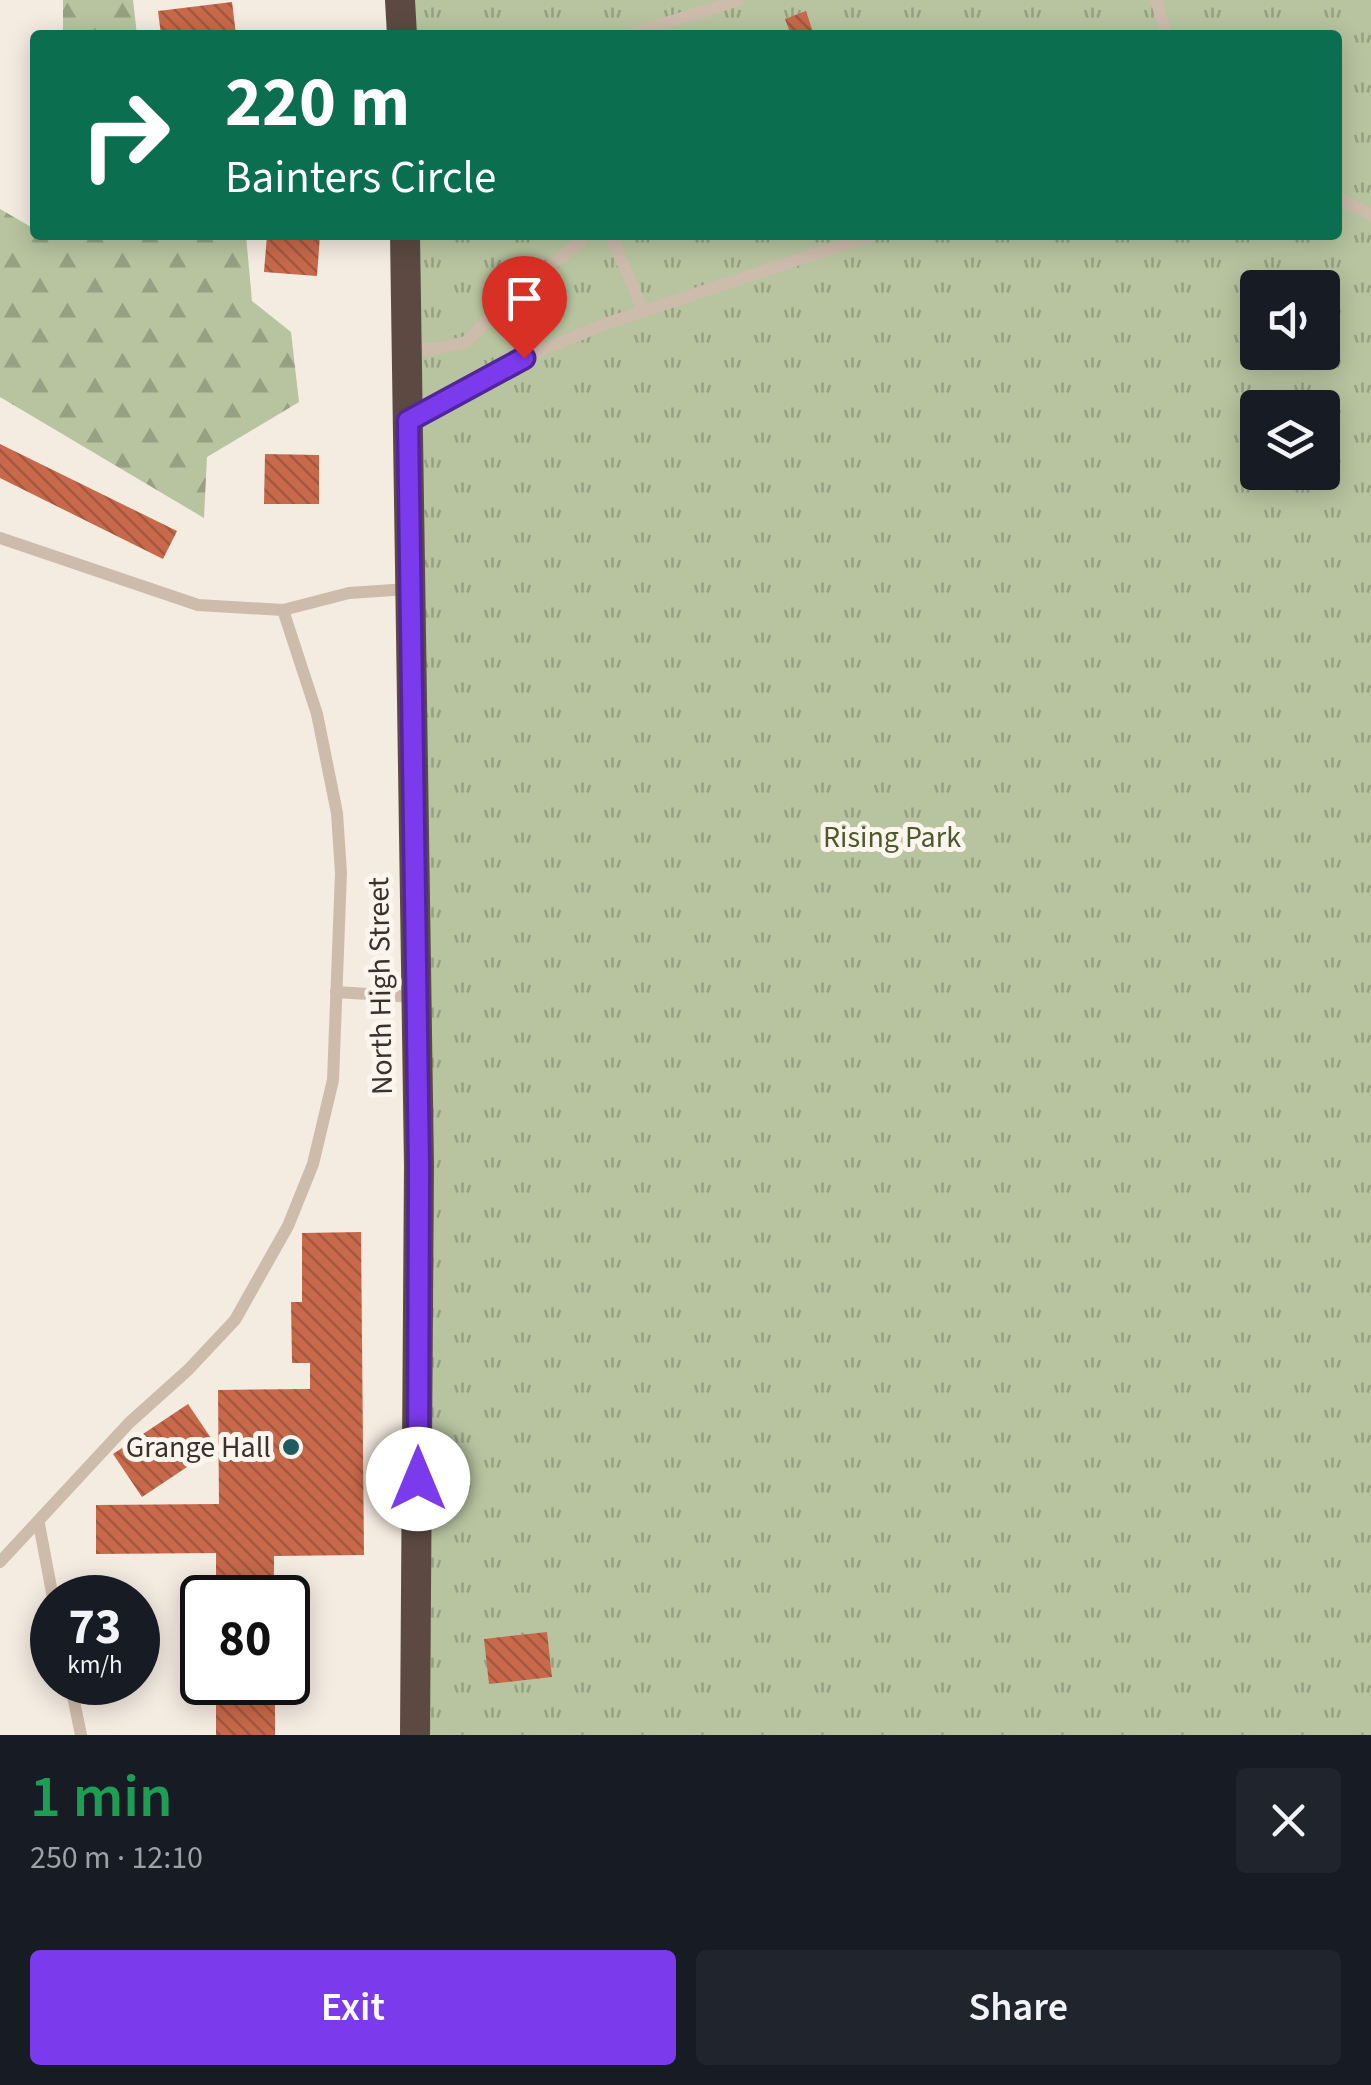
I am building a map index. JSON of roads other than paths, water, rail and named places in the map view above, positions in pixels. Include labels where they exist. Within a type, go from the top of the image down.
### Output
[{"type":"highway","points":[[400,0],[402,30]]},
{"type":"highway","name":"North High Street","points":[[405,240],[419,1166],[416,1735]]},
{"type":"lane","points":[[644,30],[739,0]]},
{"type":"lane","points":[[1156,0],[1165,30]]},
{"type":"lane","points":[[1342,200],[1371,214]]},
{"type":"lane","points":[[407,349],[434,349],[466,342],[582,240]]},
{"type":"lane","points":[[613,240],[643,311]]},
{"type":"lane","points":[[408,421],[524,358],[643,311],[857,240]]},
{"type":"lane","points":[[0,538],[198,605],[282,610],[349,593],[408,589]]},
{"type":"lane","points":[[0,1562],[129,1424],[235,1320],[288,1226],[313,1164],[332,1080],[341,873],[337,813],[317,714],[282,610]]},
{"type":"lane","points":[[336,992],[416,997]]},
{"type":"lane","points":[[38,1524],[49,1575]]},
{"type":"lane","points":[[75,1705],[81,1735]]},
{"type":"place","name":"Grange Hall","points":[[291,1447]]},
{"type":"park label","name":"Rising Park","points":[[892,837]]}]
